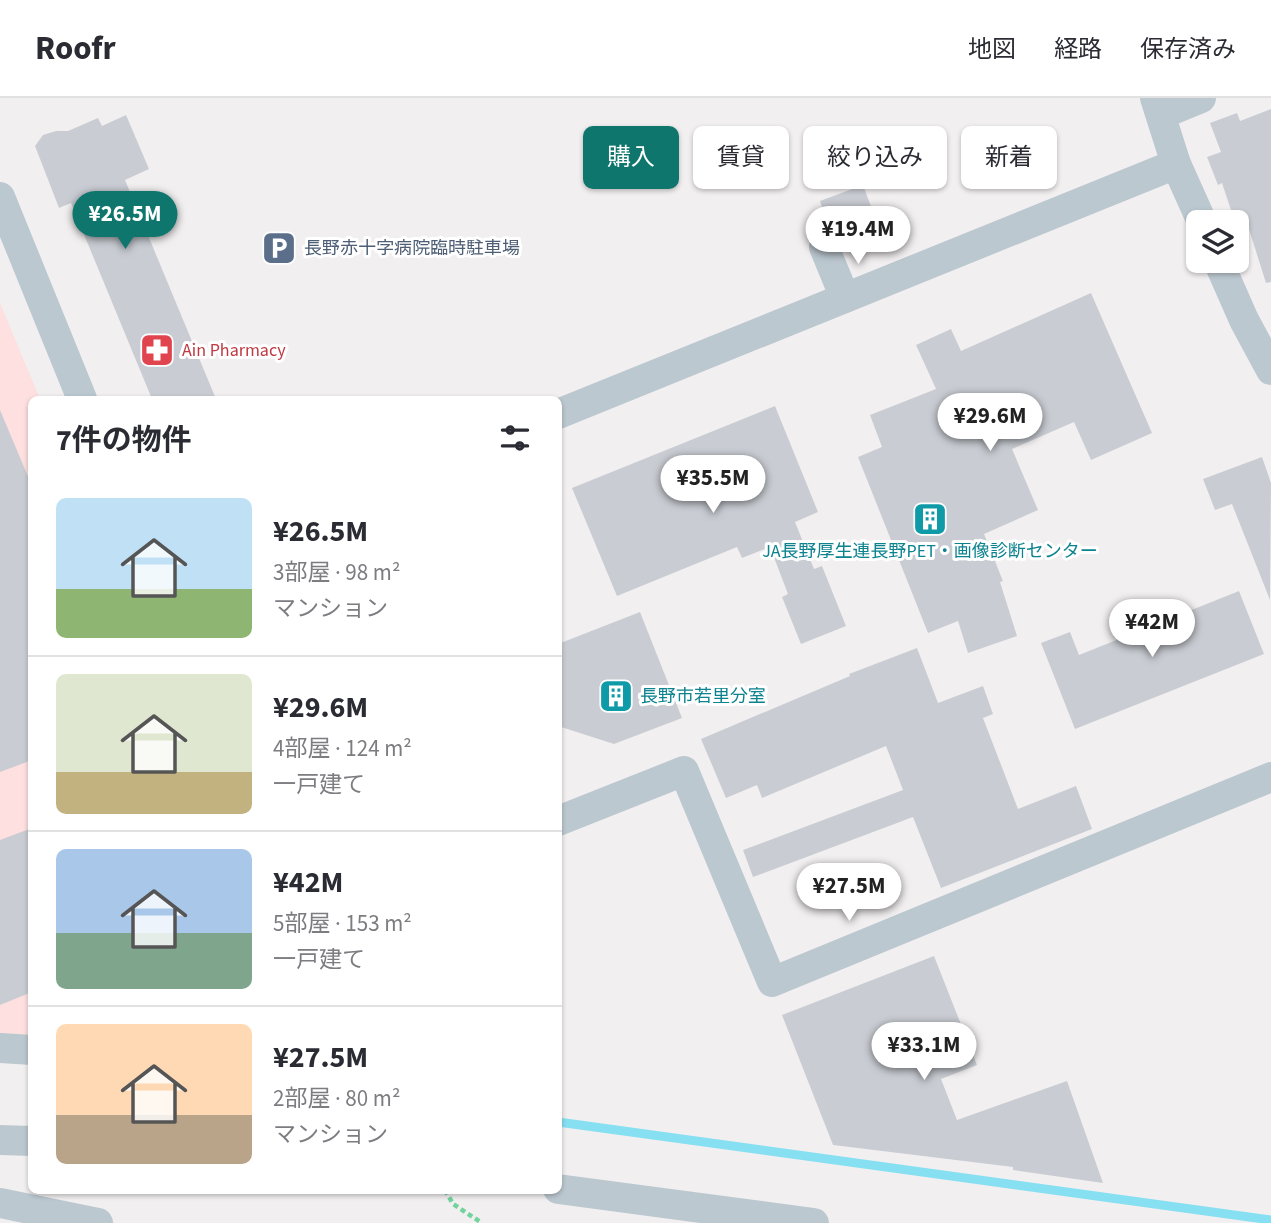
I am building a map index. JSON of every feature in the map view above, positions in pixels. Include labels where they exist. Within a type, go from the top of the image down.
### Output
[{"type":"street","points":[[1197,210],[1176,164],[1159,106],[1201,98]]},
{"type":"street","points":[[562,412],[1176,164]]},
{"type":"street","points":[[0,197],[81,396]]},
{"type":"street","points":[[824,247],[845,298]]},
{"type":"street","points":[[1223,273],[1244,320],[1271,370]]},
{"type":"street","points":[[562,819],[684,771],[772,982],[1271,777]]},
{"type":"street","points":[[0,1048],[28,1050]]},
{"type":"street","points":[[0,1140],[28,1141]]},
{"type":"street","points":[[562,1190],[814,1223]]},
{"type":"street","points":[[0,1203],[98,1223]]},
{"type":"path","points":[[447,1194],[453,1204],[482,1223]]},
{"type":"shaded area","points":[[0,303],[39,396],[28,396],[28,1035],[0,1034]]},
{"type":"building","points":[[1271,109],[1271,282],[1266,283],[1249,229],[1249,210],[1231,210],[1222,183],[1218,185],[1207,157],[1221,152],[1210,123],[1237,113],[1240,121]]},
{"type":"building","points":[[126,115],[149,169],[125,180],[215,396],[151,396],[71,203],[59,208],[35,146],[43,135],[68,131],[98,118],[102,126]]},
{"type":"building","points":[[852,189],[864,189],[873,212],[829,227],[820,201]]},
{"type":"building","points":[[1091,293],[1152,433],[1091,460],[1074,422],[1012,449],[1038,510],[984,534],[1003,581],[1000,582],[1017,636],[968,653],[958,621],[928,633],[858,457],[882,447],[870,415],[936,389],[916,345],[951,329],[961,351]]},
{"type":"building","points":[[775,406],[818,512],[795,522],[814,569],[822,566],[846,626],[801,644],[782,597],[788,594],[770,547],[742,558],[737,547],[617,596],[572,488]]},
{"type":"building","points":[[0,410],[28,476],[28,762],[0,772]]},
{"type":"building","points":[[1262,457],[1271,483],[1270,600],[1232,504],[1215,510],[1203,479]]},
{"type":"building","points":[[1239,591],[1264,654],[1075,729],[1041,643],[1070,632],[1079,655]]},
{"type":"building","name":"長野市若里分室","points":[[640,612],[682,718],[614,744],[562,727],[562,642]]},
{"type":"building","points":[[917,648],[938,703],[983,686],[993,714],[983,718],[1018,809],[1076,786],[1092,829],[941,888],[913,817],[753,877],[743,850],[903,790],[886,746],[762,798],[757,785],[726,798],[701,739],[850,676],[849,674]]},
{"type":"building","points":[[28,830],[28,994],[0,1005],[0,840]]},
{"type":"building","points":[[934,956],[977,1065],[941,1079],[957,1120],[1067,1081],[1103,1183],[1013,1170],[1013,1167],[833,1145],[782,1015]]},
{"type":"waterway","points":[[562,1123],[1271,1220]]},
{"type":"place","name":"長野赤十字病院臨時駐車場","points":[[279,248]]},
{"type":"place","name":"Ain Pharmacy","points":[[157,350]]},
{"type":"place","name":"JA長野厚生連長野PET・画像診断センター","points":[[930,519]]},
{"type":"place","name":"長野市若里分室","points":[[616,696]]}]
